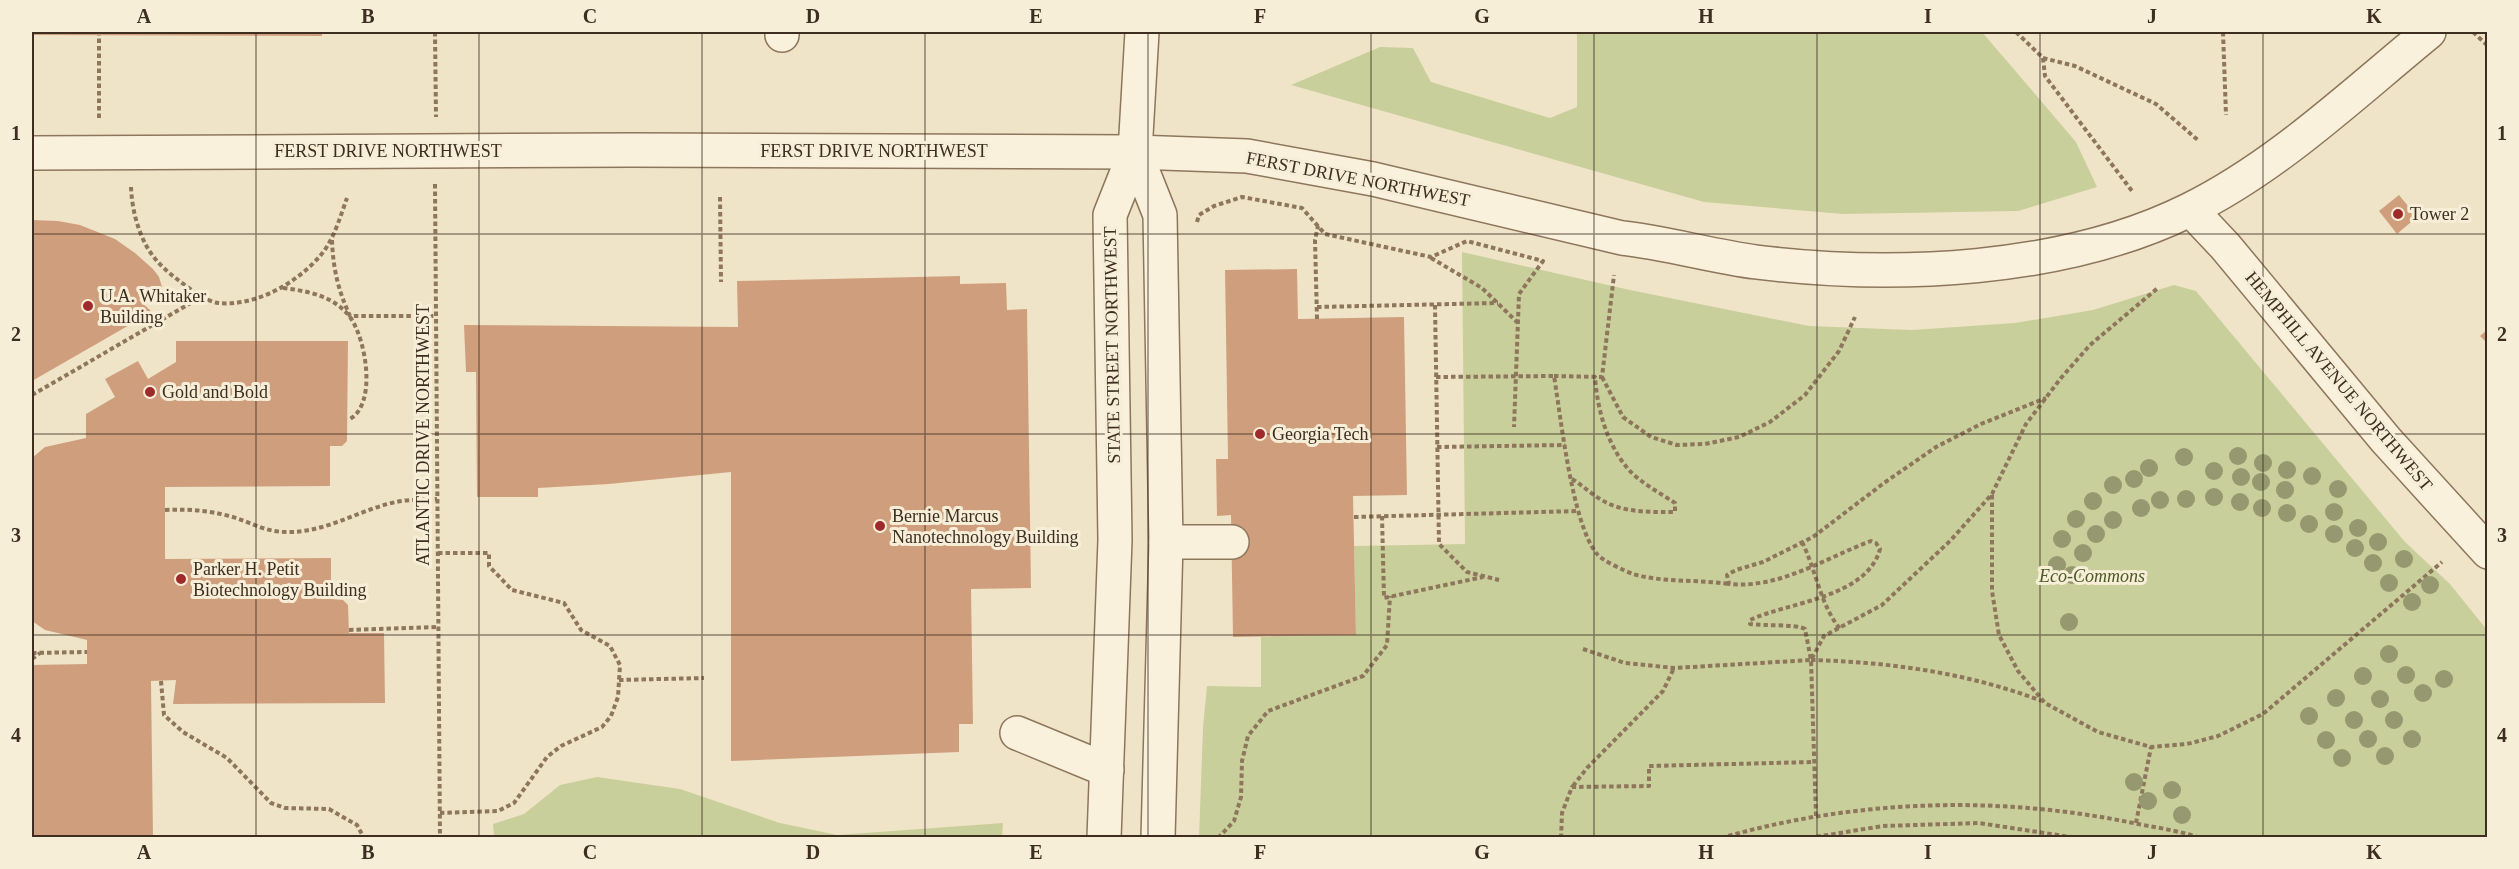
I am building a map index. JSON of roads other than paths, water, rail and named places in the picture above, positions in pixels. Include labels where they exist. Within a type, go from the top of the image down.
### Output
[{"type":"street","points":[[1142,32],[1135,152],[1160,215],[1166,542],[1158,837]]},
{"type":"street","name":"FERST DRIVE NORTHWEST","points":[[32,153],[435,150],[1135,152],[1247,156],[1373,179],[1622,238],[1664,243],[1755,262],[1890,269],[2027,260],[2092,246],[2159,224],[2191,210],[2281,151],[2429,32]]},
{"type":"street","name":"STATE STREET NORTHWEST","points":[[1104,837],[1115,540],[1110,214],[1135,152]]},
{"type":"street","name":"HEMPHILL AVENUE NORTHWEST","points":[[2191,210],[2225,246],[2386,440],[2487,552]]},
{"type":"street","points":[[1166,542],[1232,542]]},
{"type":"street","points":[[1017,733],[1107,770]]},
{"type":"place","name":"Tower 2","points":[[2398,214]]},
{"type":"place","name":"U.A. Whitaker Building","points":[[88,306]]},
{"type":"place","name":"Gold and Bold","points":[[150,392]]},
{"type":"place","name":"Georgia Tech","points":[[1260,434]]},
{"type":"place","name":"Bernie Marcus Nanotechnology Building","points":[[880,526]]},
{"type":"place","name":"Parker H. Petit Biotechnology Building","points":[[181,579]]},
{"type":"park label","name":"Eco-Commons","points":[[2092,576]]}]
